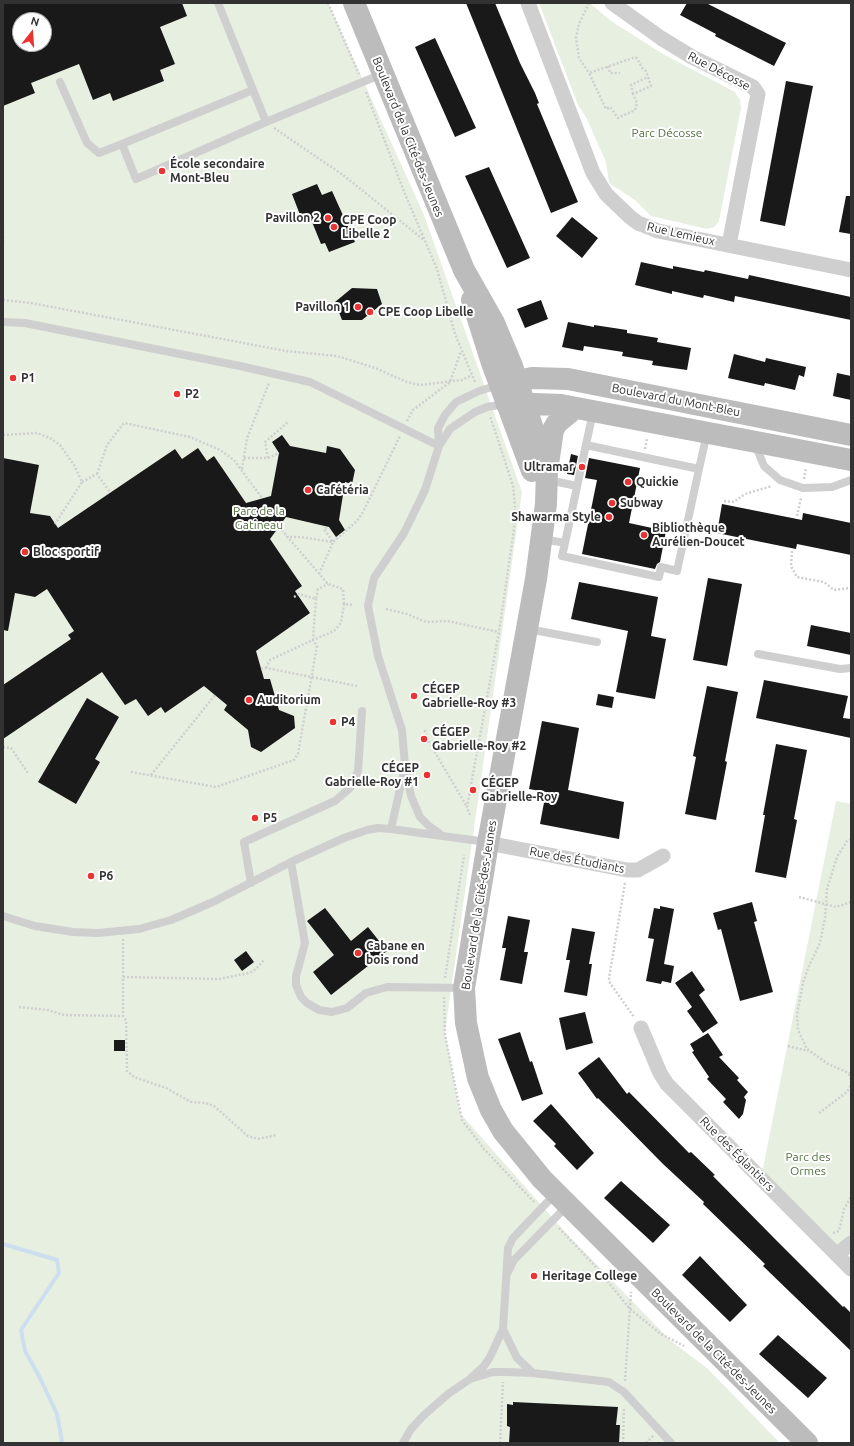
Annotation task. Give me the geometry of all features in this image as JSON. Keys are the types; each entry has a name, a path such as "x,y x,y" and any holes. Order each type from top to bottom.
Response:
{"street":[{"name":"Boulevard de la Cité-des-Jeunes","path":"354,3 464,270 477,321 512,393 547,476 542,533 528,629 488,842 464,988 468,1038 478,1078 491,1110 513,1146 561,1200 807,1443"},
{"name":"Rue Lemieux","path":"528,3 593,173 606,194 630,217 650,228 851,270"},
{"name":"Rue Décosse","path":"612,3 661,38 699,60 753,87 758,94 729,245"},
{"name":"Boulevard du Mont-Bleu","path":"512,393 532,378 568,379 851,435"},
{"name":"Boulevard de la Cité-des-Jeunes","path":"512,393 537,489 542,533"},
{"path":"512,393 584,409 851,460"},
{"path":"547,476 549,449 553,430 557,423 584,409"},
{"name":"Rue des Étudiants","path":"488,842 627,870 638,870 663,856"},
{"name":"Rue des Églantiers","path":"641,1028 660,1073 667,1084 851,1269"},
{"path":"837,1255 851,1243"}],"lane":[{"path":"218,3 266,122"},
{"path":"122,144 136,178 382,73"},
{"path":"60,82 87,143 99,153 253,90"},
{"path":"3,322 25,323 271,373 320,386 439,446"},
{"path":"439,446 438,428 445,415 456,402 480,391 512,393"},
{"path":"442,835 428,826 417,812 411,796 405,766 402,730 378,656 368,606 374,578 404,533 425,490 439,446 450,429 462,420 512,393"},
{"path":"584,409 586,445 562,556 659,577 661,567 677,570 707,433"},
{"path":"753,442 764,466 780,480 803,488 832,487 851,480"},
{"path":"586,445 699,469"},
{"path":"547,476 577,486"},
{"path":"542,533 565,543"},
{"path":"528,629 597,642"},
{"path":"758,654 840,669 851,668"},
{"path":"251,882 244,842 335,801 350,788 358,771 362,711"},
{"path":"391,828 405,766"},
{"path":"3,916 52,930 87,933 123,931 150,927 213,902 291,862 356,833 378,828 391,828 488,842"},
{"path":"291,862 305,943 296,976 296,985 307,1004 319,1010 332,1012 347,1008 366,993 387,987 464,988"},
{"path":"506,1278 514,1260 561,1200"},
{"path":"403,1443 411,1429 434,1405 470,1379 487,1361 503,1329 508,1248 513,1238 561,1200"},
{"path":"503,1329 517,1358 533,1373"},
{"path":"470,1379 493,1372 506,1372 533,1373 609,1382 624,1392 672,1443"}],"path":[{"path":"588,3 579,24 576,37 579,58 589,73 606,108 610,107 618,118 635,110 638,103 631,85 648,77"},
{"path":"589,73 636,57 652,86 634,94"},
{"path":"608,66 610,73 620,73"},
{"path":"266,122 343,175 424,241"},
{"path":"3,228 3,245"},
{"path":"3,300 54,307 286,350 337,356 375,368 420,385 450,382 472,375"},
{"path":"319,574 333,542 357,522 363,512 413,410 450,382 461,351"},
{"path":"242,470 247,438 268,390 271,373"},
{"path":"268,458 265,442 288,422"},
{"path":"55,524 82,482 97,474 107,445 124,423 201,441 220,450 234,460 262,498"},
{"path":"3,435 36,433 55,441 70,458 82,482"},
{"path":"643,457 647,436"},
{"path":"244,458 268,458 280,454"},
{"path":"97,474 110,492"},
{"path":"724,501 734,502 745,494 786,482"},
{"path":"328,526 324,529 333,542"},
{"path":"266,668 270,660 334,631 341,623 344,604 343,589 328,584 286,537 279,527"},
{"path":"286,537 301,537 333,542"},
{"path":"792,551 791,566 797,577 824,582 834,590 851,588"},
{"path":"131,772 216,787 294,760 298,754 317,646 313,640 316,599 318,589 328,584"},
{"path":"294,597 300,594 316,599"},
{"path":"344,604 354,605"},
{"path":"386,609 407,614 426,622 447,621 499,632"},
{"path":"261,669 266,668 357,686"},
{"path":"151,775 215,695"},
{"path":"425,730 426,737 467,807"},
{"path":"3,747 11,748 28,773"},
{"path":"810,1052 804,1044 798,1030 797,1015 803,983 808,968 820,943 827,906 827,890 837,857 851,839"},
{"path":"627,870 609,978 610,984 641,1028"},
{"path":"799,897 836,908 851,902"},
{"path":"123,931 123,1016 126,1020 126,1069 130,1074 142,1081 166,1088 191,1102 206,1103 214,1106 241,1132 252,1138 258,1139 276,1135"},
{"path":"123,977 219,979 256,970 264,960"},
{"path":"18,1007 48,1010 64,1015 123,1016"},
{"path":"788,1046 810,1052 828,1064 850,1074 851,1079"},
{"path":"819,1113 847,1092 851,1085"},
{"path":"833,1233 839,1231 844,1209 851,1197"},
{"path":"623,1443 624,1392 632,1269"},
{"path":"500,1443 503,1382 506,1372"}],"green space":[{"name":"Parc de la Gatineau","path":"3,3 328,3 424,215 522,492 445,1032 460,1113 565,1232 671,1341 707,1368 780,1443 3,1443"},
{"name":"Parc Décosse","path":"539,3 590,3 611,21 663,54 735,92 740,100 741,108 719,221 714,227 707,229 651,216 635,200 609,183 606,162 587,119 578,105"},
{"name":"Parc des Ormes","path":"836,801 851,804 851,1243 837,1255 761,1178"}],"building":[{"path":"3,3 182,3 187,16 160,27 175,64 160,70 164,81 113,101 110,93 93,100 79,64 31,83 35,93 3,106"},
{"path":"466,3 495,3 520,63 535,93 539,103 537,104 578,202 551,213"},
{"path":"687,3 706,3 786,43 774,66 715,36 716,34 680,15"},
{"path":"435,38 476,128 455,137 415,47"},
{"path":"786,81 813,86 785,226 760,221"},
{"path":"489,167 530,258 507,268 465,176"},
{"name":"Pavillon 2","path":"317,184 322,195 332,191 355,242 329,252 325,243 321,244 310,217 302,220 292,194"},
{"path":"846,196 851,196 851,234 839,232"},
{"path":"572,217 598,238 582,258 556,236"},
{"path":"641,262 673,269 673,266 704,272 705,270 748,279 749,275 851,297 851,320 735,296 734,302 704,295 703,298 672,291 672,294 635,285"},
{"name":"Pavillon 1","path":"352,288 377,289 382,304 362,320 342,320 335,302"},
{"path":"541,300 548,319 525,328 517,309"},
{"path":"568,322 594,327 594,325 627,330 627,333 658,338 657,342 691,348 687,370 652,365 653,361 622,356 623,352 584,346 583,351 562,347"},
{"path":"734,354 765,362 766,358 806,367 804,377 799,375 795,390 765,383 764,386 728,378"},
{"path":"837,373 851,376 851,400 833,396"},
{"path":"282,435 290,446 326,453 327,446 340,449 355,470 352,484 345,482 339,520 345,530 336,537 329,527 286,517 270,539 302,586 295,591 310,613 256,651 264,679 270,679 279,710 294,716 295,728 261,752 251,747 248,730 224,710 227,705 204,686 165,713 161,707 148,716 136,699 125,705 102,672 3,739 3,685 71,639 68,635 74,631 47,589 35,597 15,593 8,631 3,630 3,458 39,465 30,513 50,516 58,528 175,449 182,459 198,448 207,461 214,456 246,503 271,496 279,453 272,442"},
{"path":"571,454 578,456 574,475 567,474"},
{"path":"589,458 640,468 629,523 666,531 660,562 657,564 655,569 582,554 597,480 585,478"},
{"path":"722,504 802,520 803,513 851,523 851,555 797,544 796,549 717,533"},
{"path":"708,578 742,584 727,666 693,660"},
{"path":"579,582 658,597 651,636 666,639 655,699 616,692 628,631 571,619"},
{"path":"811,625 851,633 851,655 807,646"},
{"path":"764,680 848,696 843,718 851,719 851,738 756,718"},
{"path":"707,686 738,692 716,820 685,814 696,757 693,756"},
{"path":"598,694 614,697 612,708 596,705"},
{"path":"87,698 119,717 95,759 100,762 76,804 38,782"},
{"path":"542,721 579,728 568,790 624,802 619,839 540,824 546,792 529,789"},
{"path":"776,744 807,750 794,819 797,820 786,878 755,872 765,815 763,815"},
{"path":"752,902 757,921 754,922 773,992 740,1001 721,929 718,930 713,913"},
{"path":"660,906 674,909 664,964 674,966 671,983 662,981 661,984 646,981 654,939 648,938 654,908 660,909"},
{"name":"Cabane en bois rond","path":"325,908 351,941 368,927 387,951 331,995 313,972 334,955 307,921"},
{"path":"508,916 530,920 524,952 528,952 522,984 500,980 506,948 502,948"},
{"path":"572,928 595,932 589,964 592,964 587,996 564,992 570,960 566,960"},
{"path":"246,951 254,962 242,971 234,960"},
{"path":"692,971 705,990 699,995 718,1023 703,1033 687,1011 692,1007 675,983"},
{"path":"585,1012 593,1043 566,1050 559,1018"},
{"path":"520,1032 543,1094 522,1101 498,1039"},
{"path":"708,1033 723,1055 719,1057 739,1078 737,1080 748,1092 744,1097 746,1100 743,1114 739,1119 723,1102 726,1099 707,1079 709,1077 692,1052 694,1051 690,1044"},
{"path":"114,1040 125,1040 125,1051 114,1051"},
{"path":"599,1057 627,1094 629,1092 689,1153 691,1152 715,1175 713,1176 843,1307 844,1306 851,1313 851,1351 763,1266 765,1264 703,1204 704,1202 663,1164 598,1098 597,1099 578,1073"},
{"path":"551,1104 594,1153 577,1170 554,1146 556,1144 533,1121"},
{"path":"621,1181 670,1225 653,1243 604,1198"},
{"path":"700,1256 747,1305 730,1322 682,1275"},
{"path":"778,1335 827,1378 808,1398 759,1354"},
{"path":"513,1402 618,1407 616,1425 620,1425 619,1443 509,1443 510,1427 507,1426 507,1404 513,1405"}],"waterway":[{"path":"3,1244 57,1260 59,1273 21,1330 25,1351 57,1414 62,1441 61,1443"}],"place":[{"name":"École secondaire Mont-Bleu","path":"162,171"},
{"name":"Pavillon 2","path":"328,218"},
{"name":"CPE Coop Libelle 2","path":"334,227"},
{"name":"Pavillon 1","path":"358,307"},
{"name":"CPE Coop Libelle","path":"370,312"},
{"name":"P1","path":"13,378"},
{"name":"P2","path":"177,394"},
{"name":"Ultramar","path":"582,467"},
{"name":"Quickie","path":"628,482"},
{"name":"Cafétéria","path":"308,490"},
{"name":"Subway","path":"612,503"},
{"name":"Shawarma Style","path":"609,517"},
{"name":"Bibliothèque Aurélien-Doucet","path":"644,535"},
{"name":"Bloc sportif","path":"25,552"},
{"name":"CÉGEP Gabrielle-Roy #3","path":"414,696"},
{"name":"Auditorium","path":"249,700"},
{"name":"P4","path":"333,722"},
{"name":"CÉGEP Gabrielle-Roy #2","path":"424,739"},
{"name":"CÉGEP Gabrielle-Roy #1","path":"427,775"},
{"name":"CÉGEP Gabrielle-Roy","path":"473,790"},
{"name":"P5","path":"255,818"},
{"name":"P6","path":"91,876"},
{"name":"Cabane en bois rond","path":"358,953"},
{"name":"Heritage College","path":"534,1276"}]}
